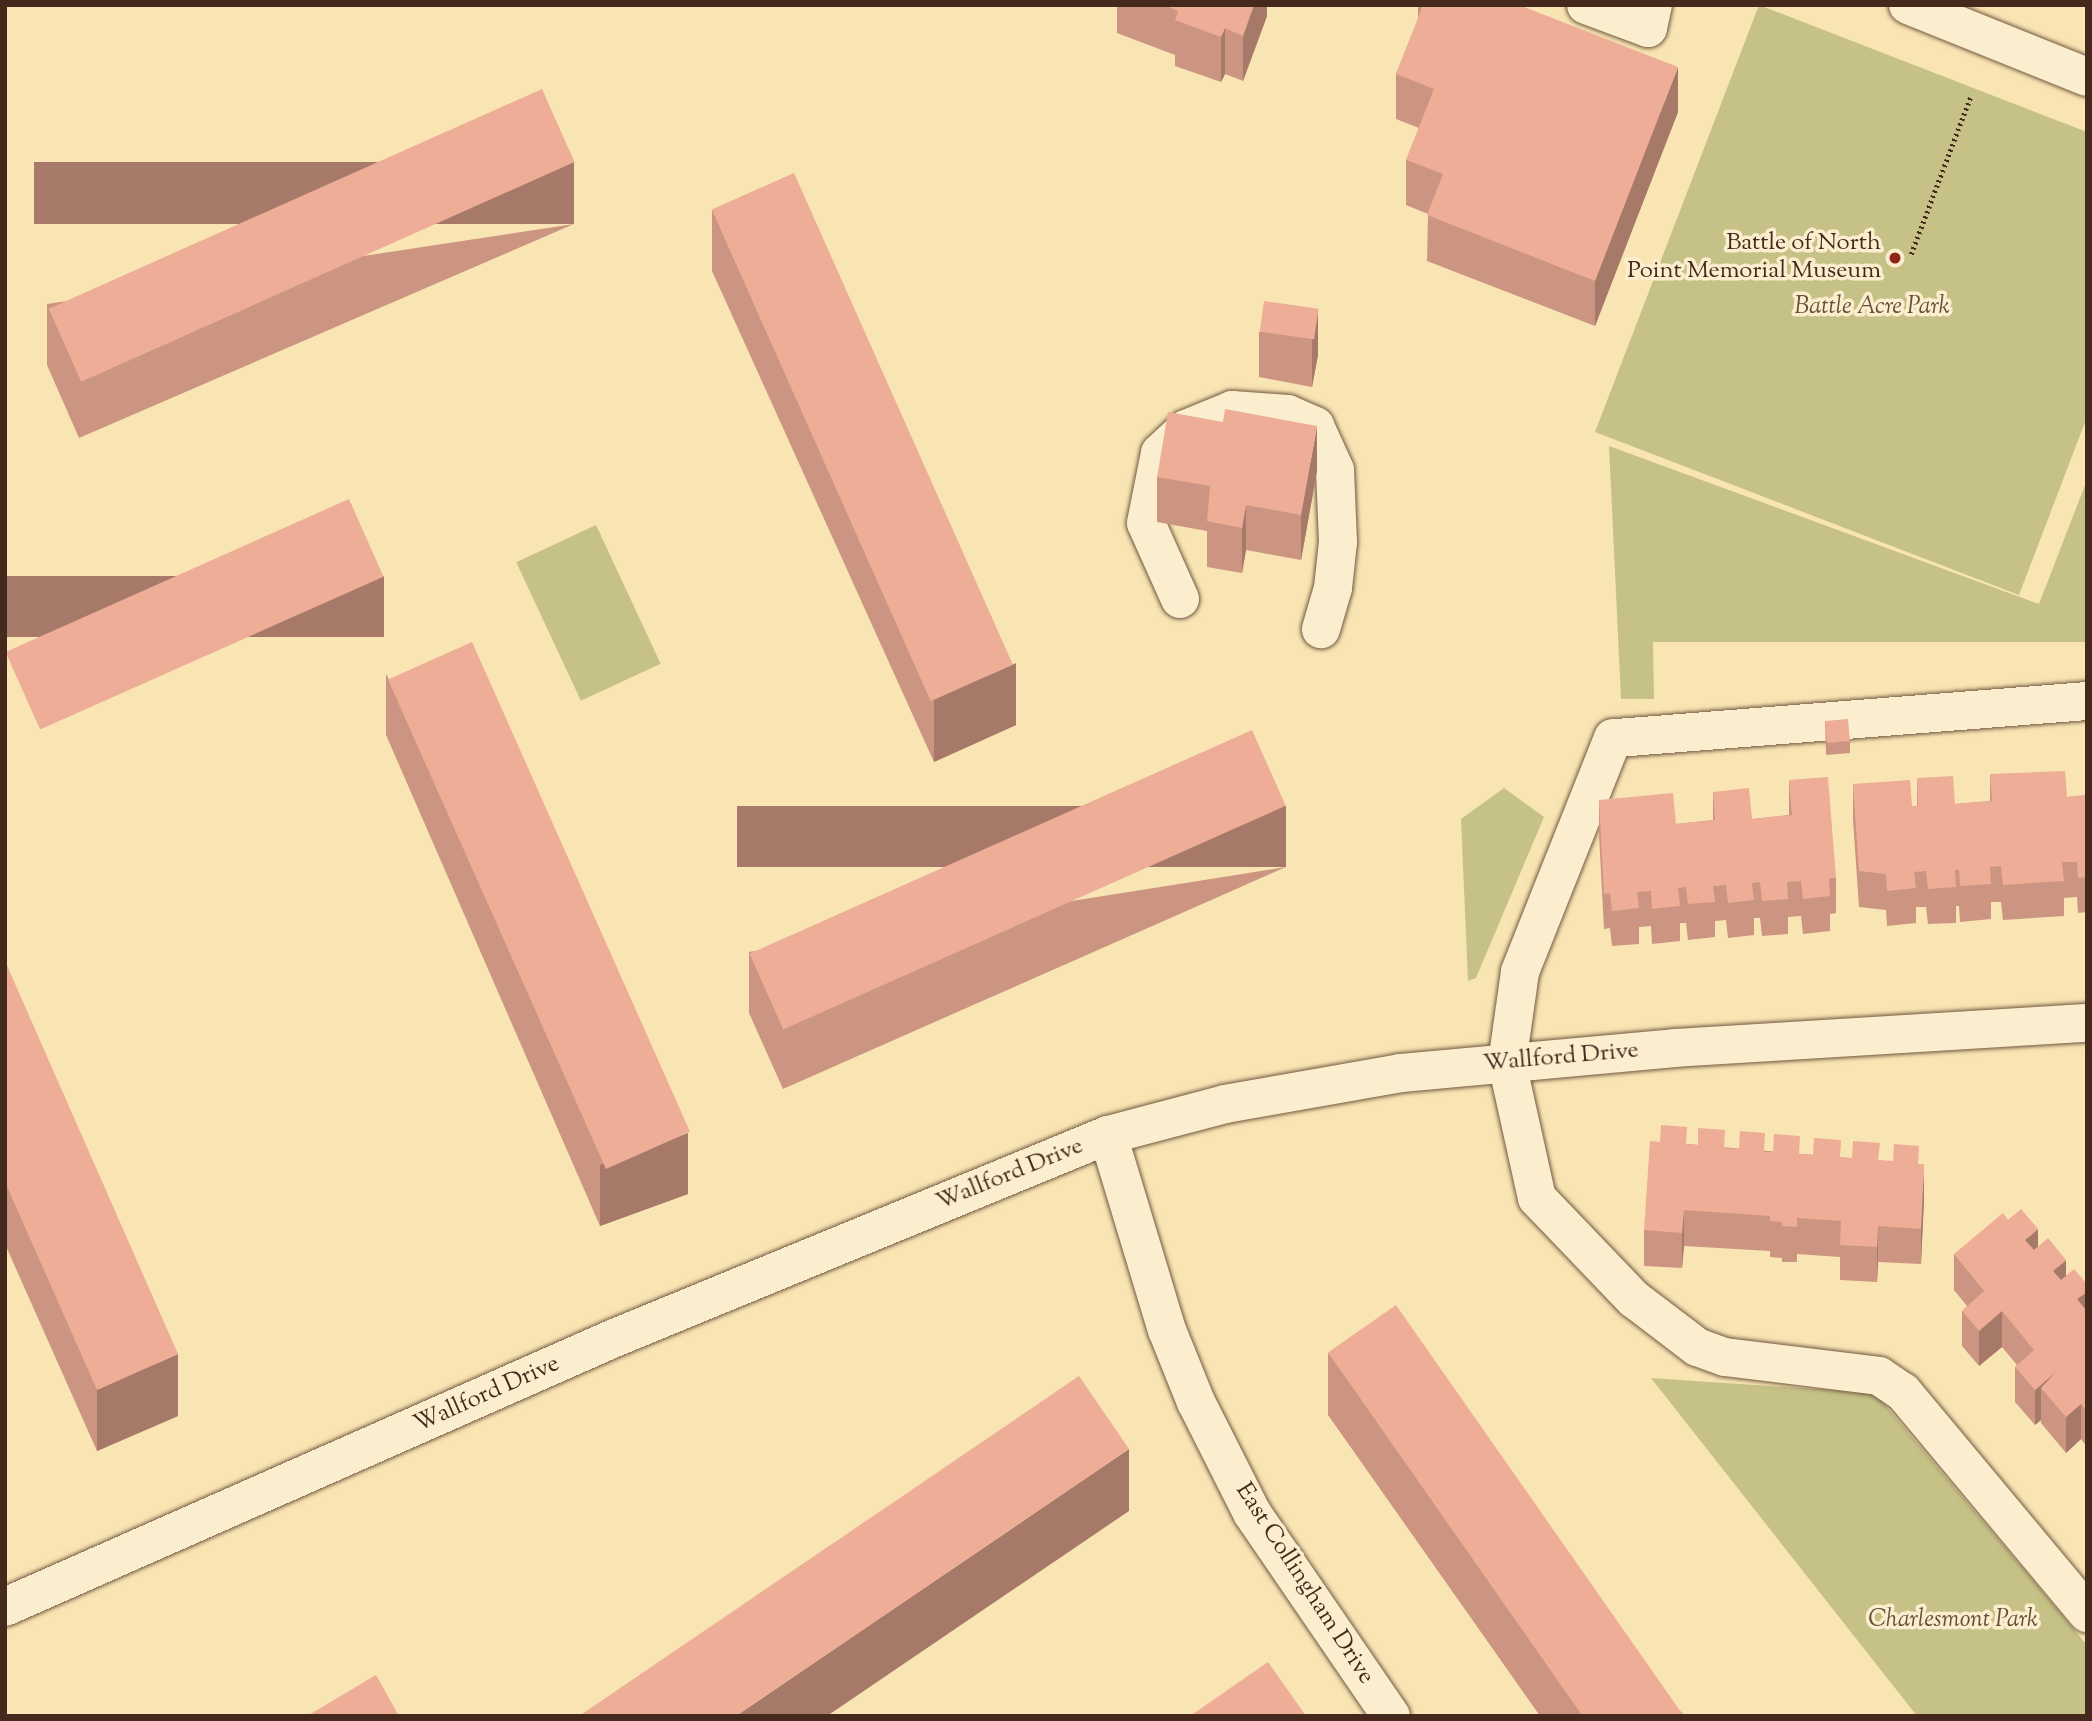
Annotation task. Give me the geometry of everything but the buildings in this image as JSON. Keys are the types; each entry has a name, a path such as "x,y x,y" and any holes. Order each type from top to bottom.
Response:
{"street":[{"path":"1586,5 1648,28 1653,5"},
{"path":"1908,5 2087,77"},
{"path":"1180,599 1146,523 1160,453 1186,429 1231,410 1288,414 1315,426 1335,470 1338,542 1333,589 1321,629"},
{"path":"2087,701 1613,738 1520,972 1507,1063 1516,1119 1537,1198 1634,1298 1697,1347 1725,1357 1879,1376 1903,1392 2087,1613"},
{"name":"Wallford Drive","path":"5,1607 612,1339 1108,1135 1338,1081 1675,1048 2087,1023"},
{"name":"East Collingham Drive","path":"1108,1135 1167,1330 1196,1402 1252,1513 1391,1716"}],"path":[{"path":"1911,254 1971,95"}],"green space":[{"name":"Battle Acre Park","path":"1759,5 2087,132 2087,417 2019,595 1595,432"},
{"path":"1609,446 2039,604 2087,480 2087,642 1653,642 1654,699 1621,699"},
{"path":"596,525 661,664 581,701 516,562"},
{"path":"1504,788 1544,817 1476,978 1468,981 1461,819"},
{"name":"Charlesmont Park","path":"1651,1378 1875,1393 2087,1645 2087,1716 1917,1716"}],"place":[{"name":"Battle of North Point Memorial Museum","path":"1895,258"}]}
